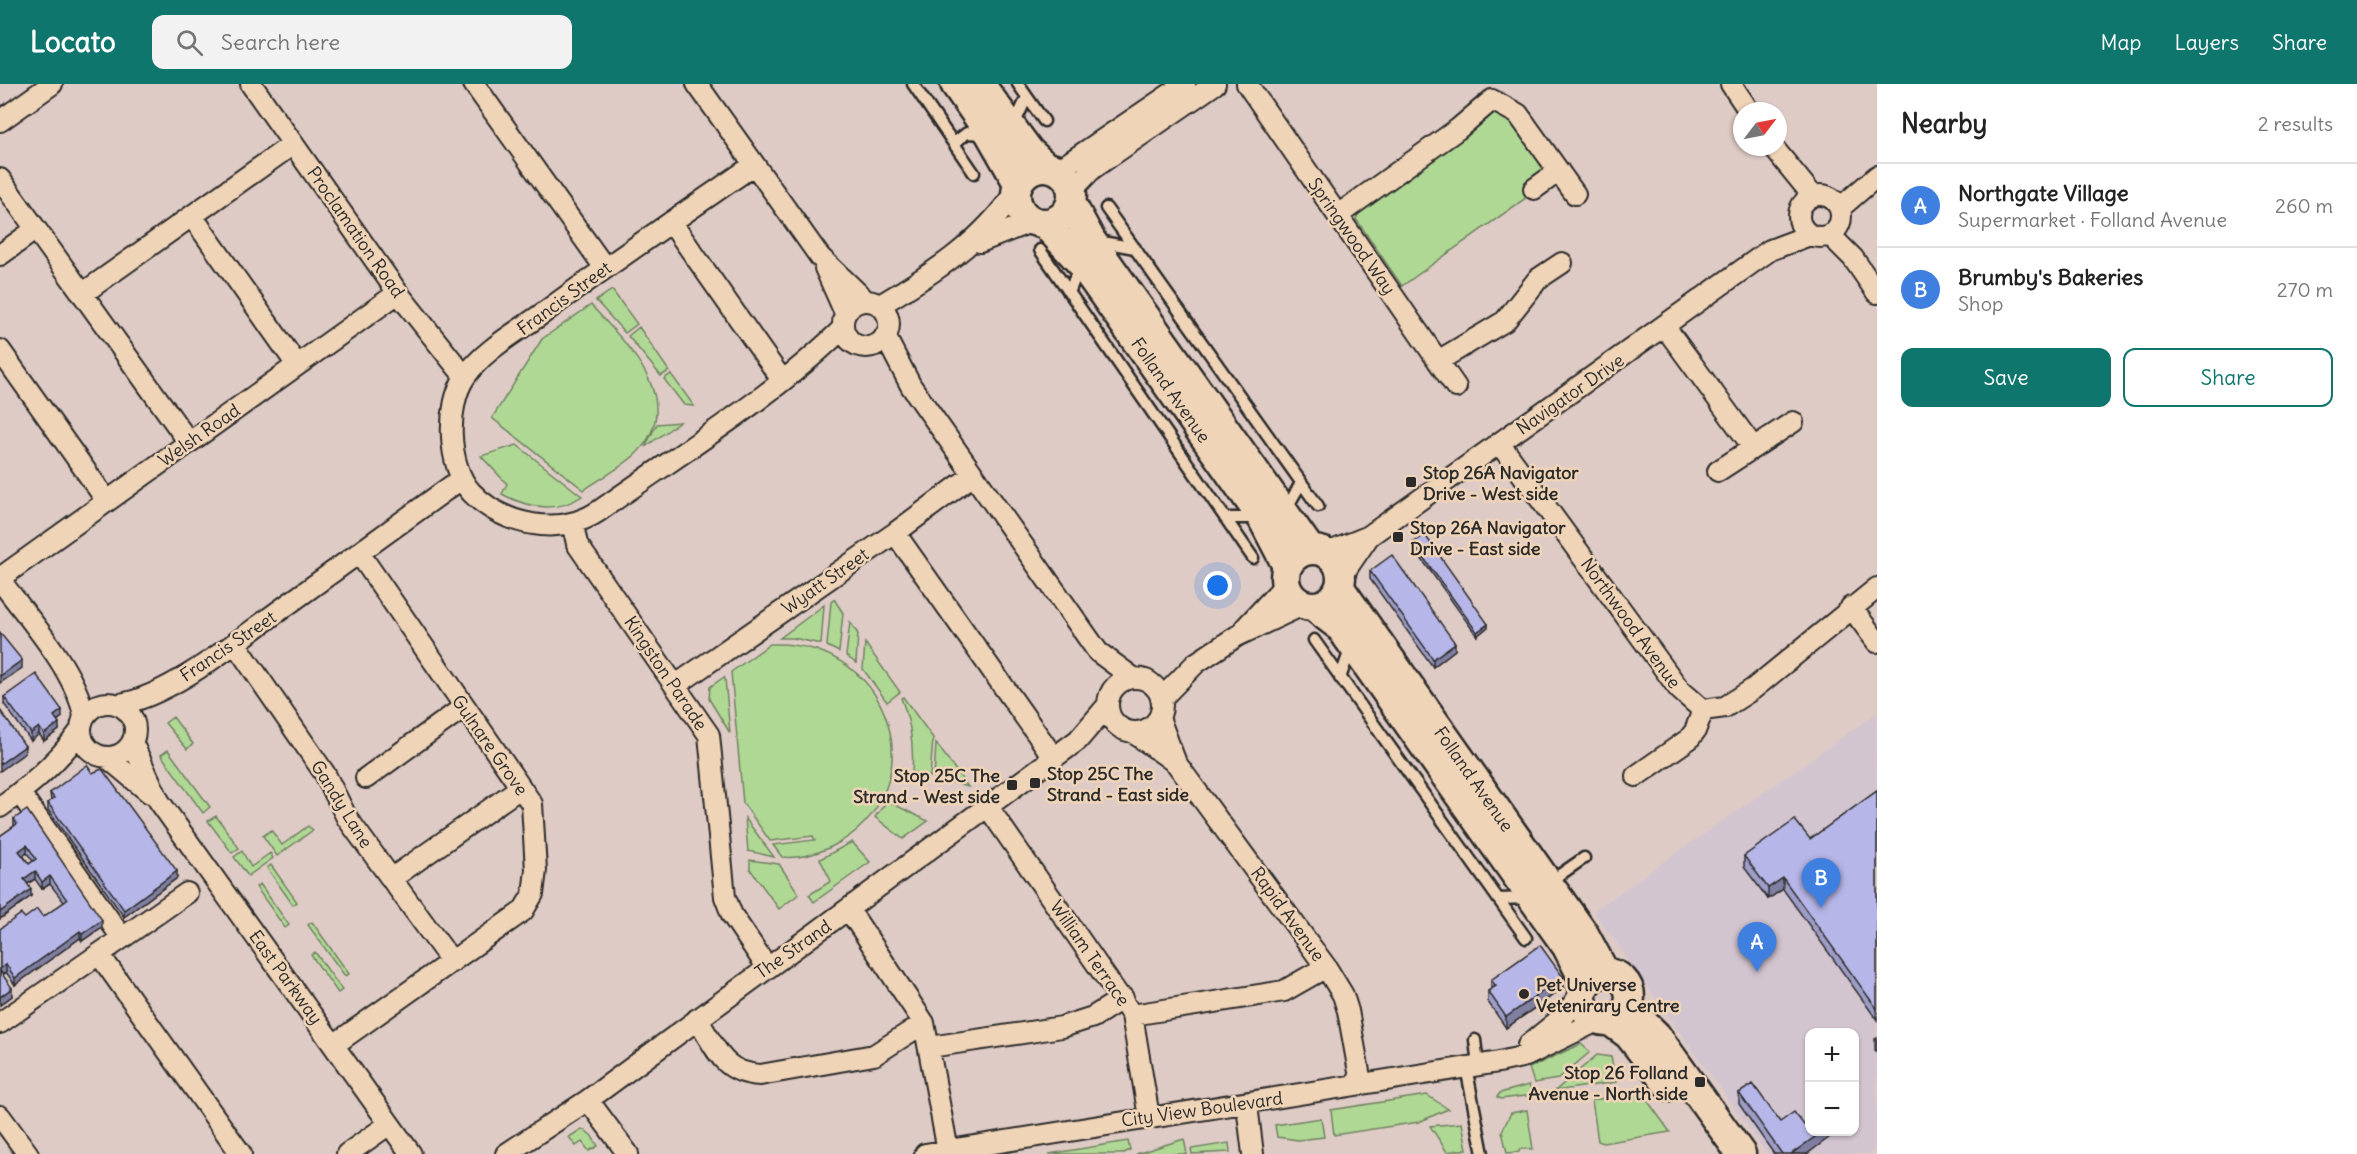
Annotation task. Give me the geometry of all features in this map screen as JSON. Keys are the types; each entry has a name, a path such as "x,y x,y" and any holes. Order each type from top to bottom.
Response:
{"street":[{"path":"0,121 52,84"},
{"name":"Proclamation Road","path":"251,84 398,293 465,377"},
{"path":"474,84 605,268"},
{"path":"697,84 820,257 874,325 911,386 1098,652 1113,721 1126,730 1149,729 1159,718 1162,698 1158,690 1098,652"},
{"name":"Folland Avenue","path":"954,84 1001,132 1062,182 1086,251 1273,516 1330,567 1541,891"},
{"name":"Folland Avenue","path":"980,84 1001,132 1017,187"},
{"path":"1062,182 1185,84"},
{"path":"461,479 472,493 509,515 537,527 573,525 599,511 814,357 874,325 925,279 968,247 1000,214 1029,170 1062,182 1092,169 1215,84"},
{"name":"Springwood Way","path":"1247,84 1456,387"},
{"path":"1731,84 1743,102"},
{"path":"1338,215 1458,129 1494,92 1518,114 1575,194"},
{"path":"82,294 294,144"},
{"path":"1778,156 1810,203"},
{"name":"Francis Street","path":"114,703 132,702 169,686 235,643 461,479 452,443 452,407 465,377 483,357 605,268 754,165"},
{"path":"1534,189 1559,171"},
{"path":"0,179 188,441"},
{"path":"1872,180 1837,223 1819,237 1810,235 1801,225 1810,203 1872,180"},
{"path":"968,247 1039,231 1056,221 1065,214 1062,182"},
{"path":"1017,187 1017,203 1039,231"},
{"path":"1810,203 1834,199 1837,223 1852,258 1877,293"},
{"name":"Navigator Drive","path":"1330,567 1369,536 1770,250 1810,203"},
{"path":"192,216 297,365"},
{"path":"671,222 782,380"},
{"path":"0,255 36,229"},
{"name":"Folland Avenue","path":"1039,231 1086,251"},
{"name":"Navigator Drive","path":"1770,250 1810,235"},
{"path":"820,257 844,321"},
{"path":"1438,361 1505,321 1538,279 1562,263"},
{"name":"Welsh Road","path":"0,579 188,441 398,293"},
{"path":"814,357 844,321 850,307 874,325"},
{"path":"844,321 874,325"},
{"path":"1665,327 1753,447"},
{"path":"0,350 107,501"},
{"path":"1718,471 1793,422"},
{"name":"Northwood Avenue","path":"1500,444 1679,689 1703,710"},
{"name":"Wyatt Street","path":"676,685 895,533 973,475"},
{"name":"Folland Avenue","path":"1273,516 1297,591 1340,627 1541,891 1584,934 1591,983"},
{"name":"Kingston Parade","path":"573,525 578,544 709,735 725,897 732,915 767,967"},
{"path":"895,533 1054,758"},
{"name":"Navigator Drive","path":"1330,567 1369,536"},
{"name":"Gulnare Grove","path":"335,1044 523,910 533,894 536,870 532,804 359,553"},
{"path":"1292,558 1330,567 1334,598 1325,604 1297,591 1292,558"},
{"path":"0,579 61,664 82,705 84,744 101,756"},
{"path":"1636,776 1689,739 1695,731 1703,710 1725,707 1753,689 1877,588"},
{"path":"1162,698 1196,663 1237,636 1297,591"},
{"path":"1237,636 1297,591"},
{"path":"1851,607 1877,642"},
{"name":"Gandy Lane","path":"235,643 326,774 347,818 452,962"},
{"path":"1109,700 1115,685 1196,663"},
{"path":"0,807 27,787 78,759 122,753 134,736 131,715 114,703 97,696 61,664"},
{"name":"Francis Street","path":"134,736 169,686"},
{"name":"The Strand","path":"506,1154 588,1100 1078,740 1109,700"},
{"path":"27,787 69,746 94,705 114,703"},
{"path":"366,778 464,707"},
{"name":"Rapid Avenue","path":"1159,718 1176,763 1326,967 1343,995 1361,1083"},
{"name":"The Strand","path":"1078,740 1126,730"},
{"name":"Rapid Avenue","path":"1126,730 1176,763"},
{"name":"East Parkway","path":"134,736 159,801"},
{"name":"East Parkway","path":"101,756 121,766 159,801 335,1044 388,1125 411,1154"},
{"path":"27,787 122,938"},
{"path":"391,879 520,788"},
{"name":"William Terrace","path":"988,807 1127,1007 1149,1117"},
{"path":"0,1023 187,893"},
{"path":"849,910 924,1023 948,1151"},
{"path":"99,954 241,1154"},
{"path":"930,1047 1062,1027 1127,1007 1284,991 1326,967"},
{"path":"1612,1017 1630,997 1626,982 1613,974 1591,983 1584,1005 1593,1017 1612,1017 1656,1035 1741,1154"},
{"name":"City View Boulevard","path":"1472,1066 1519,1050 1538,1039 1564,1016 1591,983"},
{"path":"1612,1017 1649,1059 1717,1154"},
{"name":"City View Boulevard","path":"925,1154 1149,1117 1247,1105 1361,1083 1526,1056 1612,1017"},
{"path":"697,1020 729,1068 743,1074 760,1075 874,1055 924,1023"},
{"path":"588,1100 628,1154"},
{"path":"1247,1105 1253,1154"},
{"path":"0,1116 28,1154"},
{"path":"347,1154 388,1125"}],"lane":[{"path":"913,84 974,173"},
{"path":"1018,84 1044,121"},
{"path":"954,143 967,133 1001,132 1027,97"},
{"path":"1106,208 1318,506"},
{"path":"1039,231 1069,293 1253,558"},
{"path":"1069,293 1086,251 1136,248"},
{"path":"1225,518 1273,516 1301,483"},
{"path":"1314,640 1526,938"},
{"path":"1340,678 1352,644"},
{"path":"1498,899 1541,891 1584,858"},
{"path":"1474,1040 1472,1066 1483,1154"}],"shaded area":[{"path":"1877,713 1877,1149 1870,1154 1767,1154 1593,911"}],"green space":[{"path":"1498,111 1519,120 1517,129 1547,167 1534,192 1402,286 1356,219 1363,202 1486,113"},
{"path":"612,290 637,324 625,333 596,301"},
{"path":"591,305 620,337 646,373 654,393 656,413 651,433 637,453 619,468 584,490 492,418 542,339"},
{"path":"639,327 669,371 661,376 628,336"},
{"path":"671,374 694,406 684,405 664,379"},
{"path":"680,422 645,447 657,424"},
{"path":"517,445 582,496 562,505 542,507 522,503 502,494 507,484 481,456"},
{"path":"834,599 843,613 839,652 827,646 831,602"},
{"path":"824,605 821,644 793,638 780,638"},
{"path":"850,622 858,634 856,663 846,656"},
{"path":"865,643 900,692 887,702 863,669"},
{"path":"770,644 813,649 848,666 873,692 888,724 892,758 884,792 864,823 831,847 801,857 782,857 773,845 815,840 813,836 770,841 743,803 731,672"},
{"path":"724,677 730,733 709,699 710,687"},
{"path":"903,697 933,738 930,777 912,772 911,734 901,698"},
{"path":"173,717 193,744 187,749 165,723"},
{"path":"936,743 968,787 934,778"},
{"path":"168,750 210,807 203,813 161,755"},
{"path":"887,801 928,821 903,839 875,817"},
{"path":"216,816 239,848 232,853 208,821"},
{"path":"745,818 774,857 748,851"},
{"path":"308,826 313,830 277,856 263,836 271,830 282,845"},
{"path":"852,842 870,862 814,902 809,895 831,881 820,859"},
{"path":"242,851 251,867 270,853 273,858 248,876 234,857"},
{"path":"750,860 779,864 799,894 779,909 750,869"},
{"path":"271,865 297,902 293,905 267,868"},
{"path":"260,884 289,925 285,928 256,887"},
{"path":"312,922 349,974 345,976 308,925"},
{"path":"315,952 342,990 338,993 311,955"},
{"path":"1581,1044 1590,1052 1558,1079 1534,1083 1529,1068"},
{"path":"1597,1055 1611,1057 1616,1082 1555,1091"},
{"path":"1529,1085 1532,1095 1501,1099 1497,1097 1500,1093"},
{"path":"1642,1093 1670,1132 1603,1143 1598,1141 1592,1100"},
{"path":"1427,1095 1448,1109 1419,1122 1334,1135 1331,1110"},
{"path":"1527,1110 1533,1149 1520,1149 1519,1152 1507,1153 1502,1131 1511,1113"},
{"path":"1321,1118 1324,1137 1298,1140 1277,1137 1275,1125"},
{"path":"1462,1123 1467,1149 1447,1152 1430,1126"},
{"path":"582,1129 591,1135 598,1146 589,1151 582,1142 576,1146 569,1137"},
{"path":"1184,1139 1187,1154 1136,1154"},
{"path":"1128,1141 1130,1150 1122,1154 1049,1154"},
{"path":"1229,1143 1230,1152 1192,1154 1191,1149"}],"building":[{"path":"1425,535 1488,624 1477,632 1413,543"},
{"path":"1392,555 1455,643 1433,659 1370,571"},
{"path":"0,633 22,660 0,676"},
{"path":"36,674 62,710 54,716 59,723 44,734 39,727 31,733 4,697"},
{"path":"0,710 25,746 0,764"},
{"path":"87,765 92,773 102,769 177,871 124,910 48,803 54,798 50,793"},
{"path":"1877,791 1877,1009 1783,878 1768,888 1744,856 1795,820 1810,839"},
{"path":"27,810 102,920 82,934 80,931 15,978 6,964 0,969 0,929 21,914 25,918 37,909 43,917 67,900 50,876 42,882 35,871 24,879 31,889 0,912 0,836 17,824 14,819","holes":["27,845 36,859 29,864 19,851"]},
{"name":"Pet Universe Vetenirary Centre","path":"1540,945 1563,977 1506,1017 1488,991 1496,986 1491,980"},
{"path":"0,971 12,988 0,997"},
{"path":"1753,1084 1780,1122 1794,1112 1805,1124 1805,1136 1816,1136 1791,1154 1782,1154 1739,1093"}],"place":[{"name":"Stop 26A Navigator Drive - West side","path":"1411,482"},
{"name":"Stop 26A Navigator Drive - East side","path":"1398,537"},
{"name":"Stop 25C The Strand - East side","path":"1035,783"},
{"name":"Stop 25C The Strand - West side","path":"1012,785"},
{"name":"Brumby's Bakeries","path":"1821,908"},
{"name":"Northgate Village","path":"1757,972"},
{"name":"Pet Universe Vetenirary Centre","path":"1524,994"},
{"name":"Stop 26 Folland Avenue - North side","path":"1700,1082"}]}
